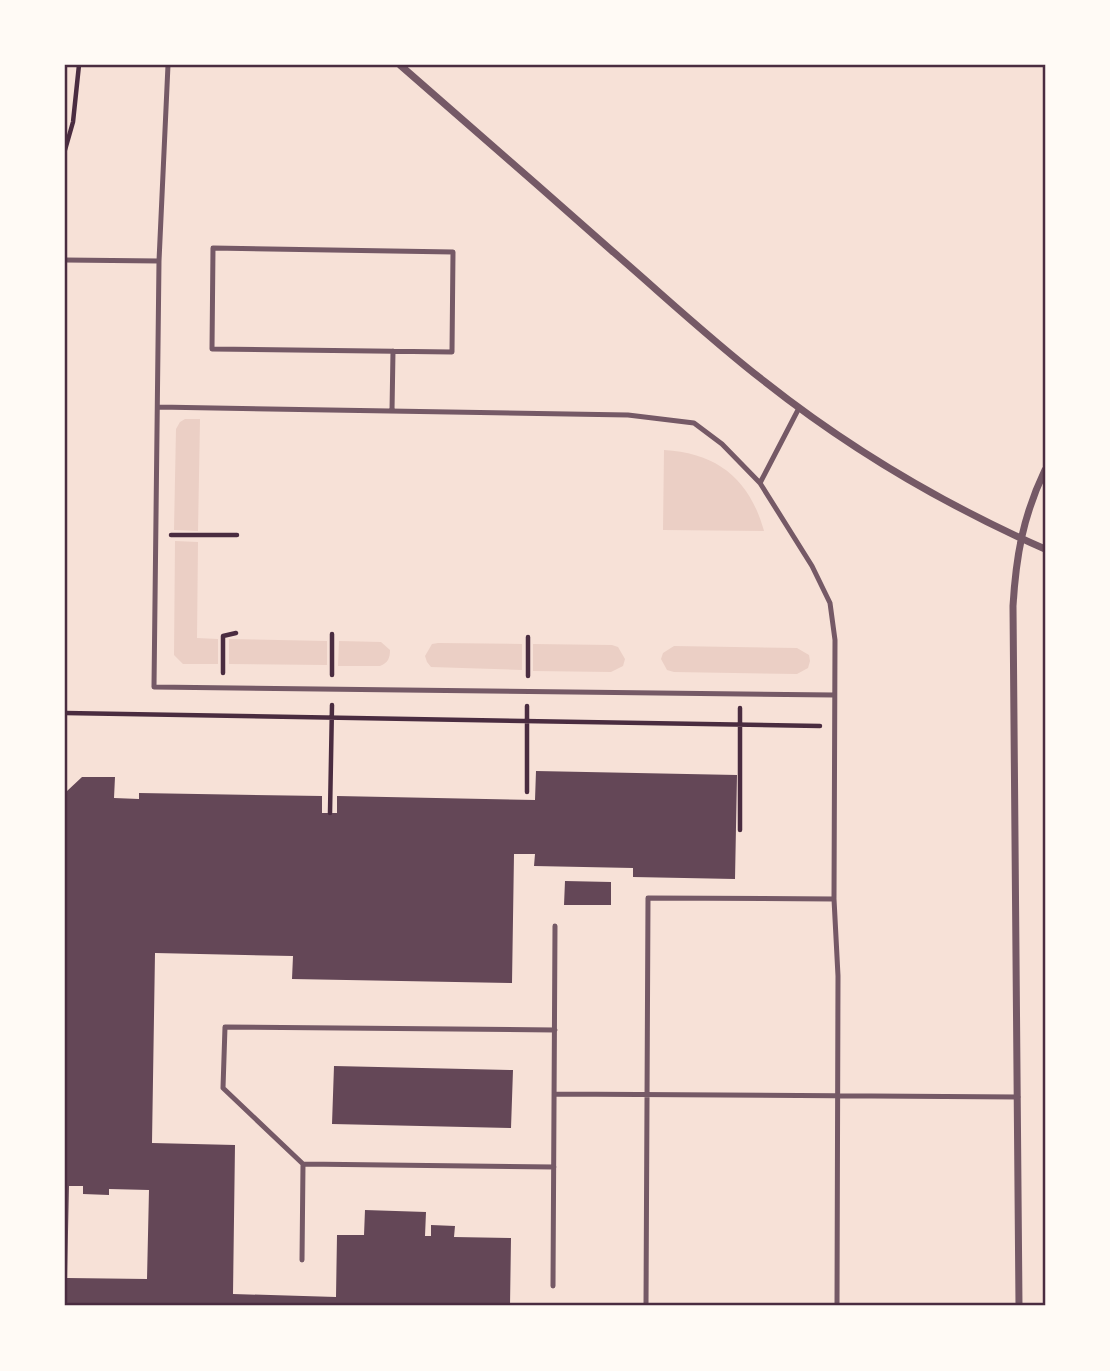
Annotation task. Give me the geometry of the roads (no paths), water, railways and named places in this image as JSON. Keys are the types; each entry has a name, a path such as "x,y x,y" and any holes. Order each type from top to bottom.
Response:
{"street":[{"path":"400,65 729,353 799,408 910,480 1020,539 1045,549"},
{"path":"1019,1306 1013,606 1020,539 1031,500 1045,470"}],"lane":[{"path":"168,65 159,261 154,687 834,695"},
{"path":"213,248 453,252 452,352 393,351 212,349 213,248"},
{"path":"65,260 159,261"},
{"path":"392,411 393,351"},
{"path":"158,407 628,415 694,423 722,444 761,484 812,566 830,603 835,640 837,1306"},
{"path":"761,484 799,408"},
{"path":"646,1306 648,898 834,899"},
{"path":"553,1286 555,926"},
{"path":"554,1167 303,1164 223,1088 225,1027 555,1030"},
{"path":"554,1094 1018,1097"},
{"path":"302,1260 303,1164"}]}
